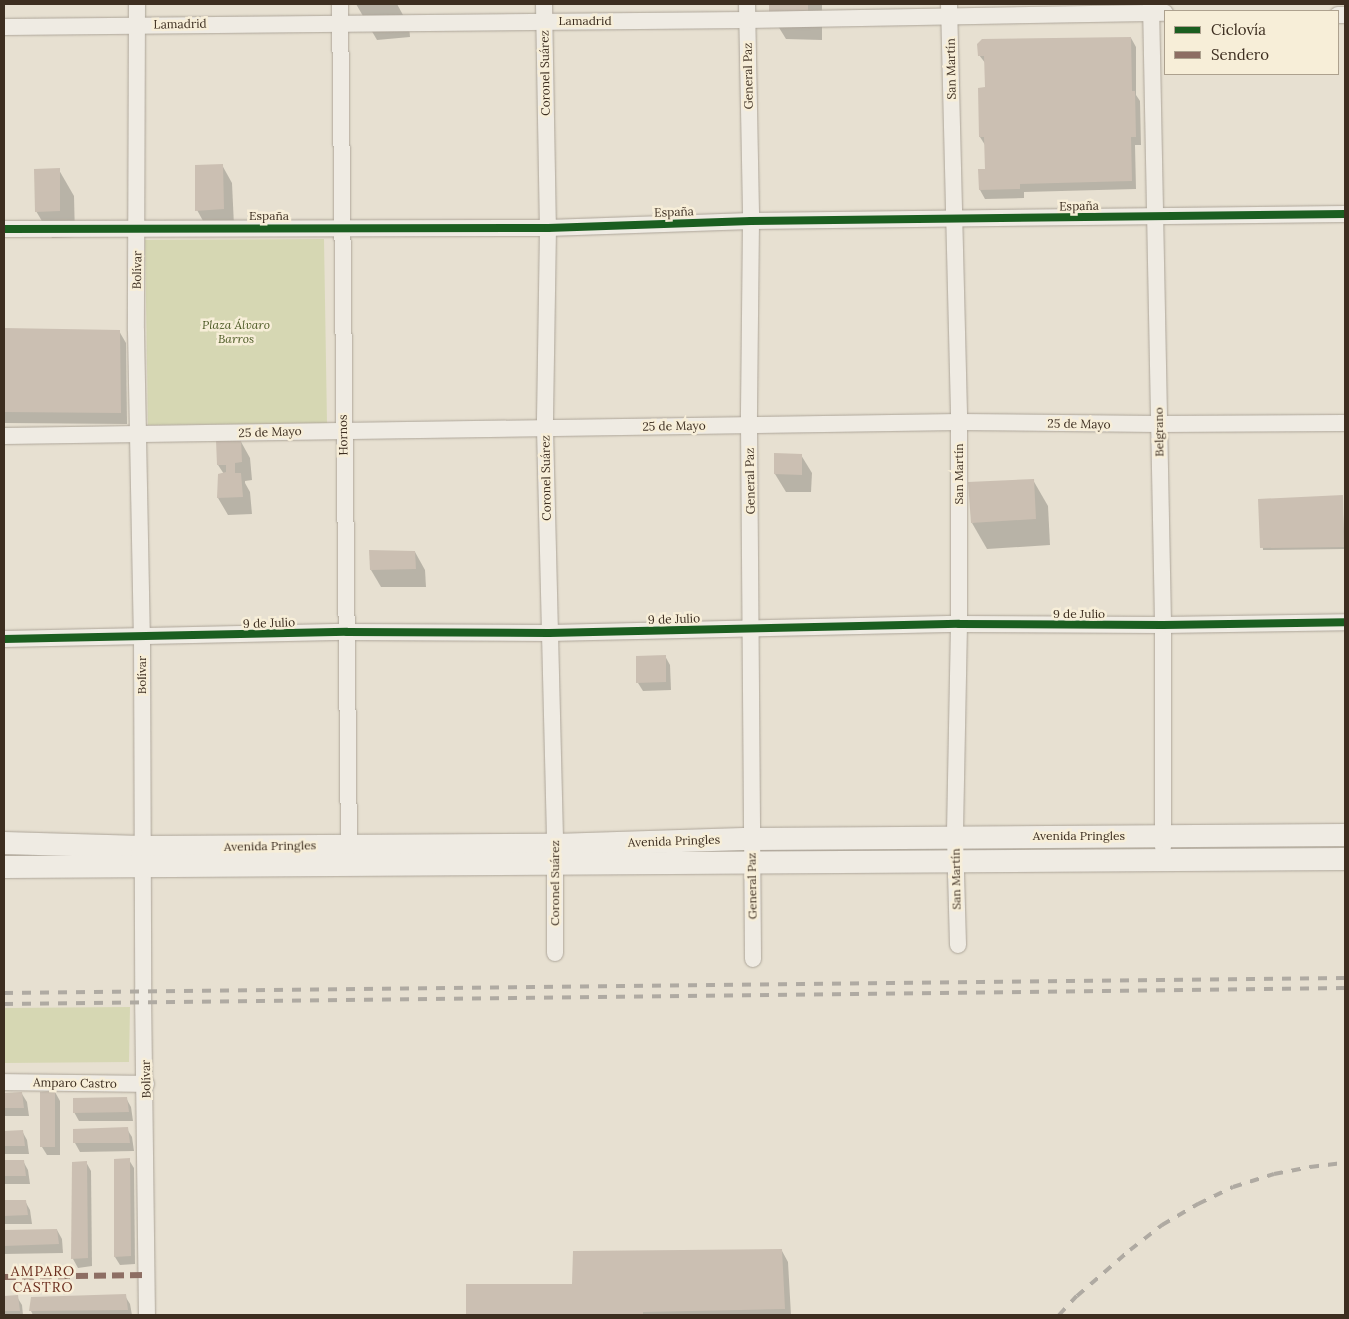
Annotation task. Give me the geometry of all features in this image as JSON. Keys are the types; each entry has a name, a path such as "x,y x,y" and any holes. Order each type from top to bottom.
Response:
{"main road":[{"name":"Avenida Pringles","path":"555,855 751,839 1345,835"},
{"name":"Avenida Pringles","path":"4,844 143,857"},
{"name":"Avenida Pringles","path":"4,867 143,857 348,855 555,855 752,863 956,860 1345,859"}],"street":[{"name":"Bolívar","path":"137,4 138,435 142,638 147,1315"},
{"name":"Hornos","path":"340,4 348,855"},
{"name":"Coronel Suárez","path":"544,4 548,228 545,429 555,855 555,952"},
{"name":"San Martín","path":"950,10 959,422 959,624 955,837 958,945"},
{"name":"Lamadrid","path":"4,26 544,21 747,12 1156,10"},
{"name":"Belgrano","path":"1156,10 1154,216 1163,625 1164,859"},
{"name":"General Paz","path":"747,12 751,221 749,424 753,959"},
{"name":"España","path":"4,229 548,228 751,221 1345,214"},
{"name":"25 de Mayo","path":"4,436 343,430 545,429 749,424 959,422 1345,423"},
{"name":"9 de Julio","path":"4,639 142,638 347,632 549,633 959,624 1163,625 1345,622"},
{"name":"Amparo Castro","path":"4,1082 146,1084"}],"green space":[{"name":"Plaza Álvaro Barros","path":"324,239 327,423 148,425 145,240"},
{"path":"130,1007 129,1062 4,1063 4,1008"}],"building":[{"path":"769,4 808,4 808,14 769,13"},
{"path":"1131,37 1132,91 1135,91 1136,137 1131,137 1132,181 1020,184 1020,189 979,190 978,169 985,169 984,137 979,137 978,88 985,87 984,56 978,56 977,44 982,39"},
{"path":"223,164 224,209 195,211 195,165"},
{"path":"60,168 60,211 35,212 34,169"},
{"path":"4,328 120,330 121,413 4,412"},
{"path":"241,438 242,462 235,463 235,473 241,473 243,497 217,498 218,474 226,472 226,465 217,465 216,440"},
{"path":"774,453 802,454 802,475 774,474"},
{"path":"1034,479 1036,519 971,523 968,482"},
{"path":"1343,495 1344,547 1260,548 1258,499"},
{"path":"369,550 415,551 416,569 370,570"},
{"path":"666,655 666,682 636,683 636,656"},
{"path":"55,1091 55,1147 40,1147 40,1092"},
{"path":"22,1092 24,1108 4,1108 4,1093"},
{"path":"127,1097 129,1112 73,1113 73,1098"},
{"path":"128,1127 130,1143 73,1143 73,1129"},
{"path":"23,1130 25,1146 4,1146 4,1131"},
{"path":"130,1158 131,1256 114,1257 114,1159"},
{"path":"4,1160 24,1160 26,1176 4,1176"},
{"path":"87,1161 88,1258 71,1259 72,1162"},
{"path":"4,1200 26,1200 28,1215 4,1216"},
{"path":"57,1229 59,1244 4,1246 4,1230"},
{"path":"782,1249 785,1309 643,1312 643,1315 466,1315 466,1284 572,1284 573,1251"},
{"path":"126,1294 128,1310 29,1311 31,1297"},
{"path":"18,1295 20,1311 4,1311 4,1296"}],"railway":[{"path":"4,993 1345,978"},
{"path":"4,1004 1345,988"},
{"path":"1059,1315 1077,1296 1130,1250 1162,1225 1198,1204 1233,1187 1274,1174 1345,1163"}],"marked path":[{"path":"4,1277 146,1275"}],"cycle path":[{"path":"4,229 548,228 751,221 1345,214"},
{"path":"4,639 347,632 549,633 959,624 1163,625 1345,622"}],"district":[{"name":"AMPARO CASTRO","path":"43,1279"}]}
